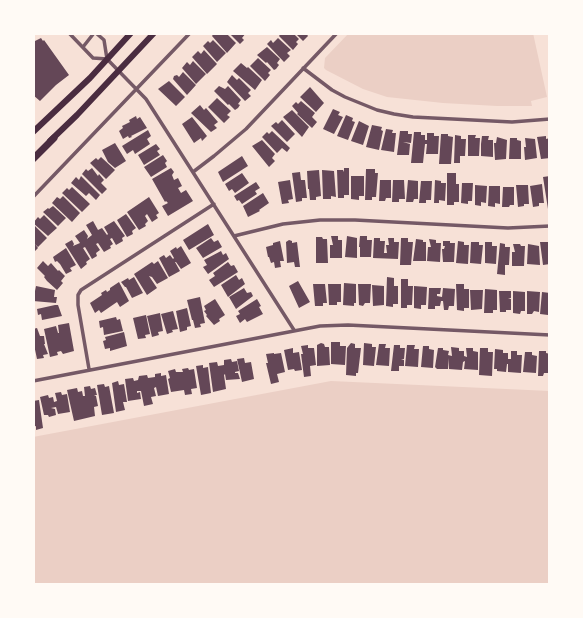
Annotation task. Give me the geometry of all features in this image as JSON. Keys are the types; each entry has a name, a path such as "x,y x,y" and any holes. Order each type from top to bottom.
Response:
{"highway":[{"path":"33,158 54,138"}],"main road":[{"path":"33,132 90,78 131,33"},
{"path":"54,138 153,33"}],"street":[{"path":"69,33 93,58 107,59"},
{"path":"83,47 95,33 104,40 107,59 150,104 294,330"},
{"path":"33,197 190,33"},
{"path":"193,172 246,129 337,33"},
{"path":"303,68 345,97 394,114 512,122 550,119"},
{"path":"89,369 78,305 81,290 214,204"},
{"path":"234,236 275,226 320,220 508,228 550,226"},
{"path":"33,381 294,330 334,325 550,335"}],"shaded area":[{"path":"349,33 533,33 547,97 531,101 532,106 497,106 387,97 363,89 324,68 325,58"},
{"path":"331,381 550,391 550,585 33,585 33,437"}],"building":[{"path":"214,33 226,33 236,43 227,53 212,36"},
{"path":"229,33 246,33 240,44"},
{"path":"281,33 293,33 299,39 293,50 279,36"},
{"path":"295,33 306,33 308,36 303,41"},
{"path":"41,38 69,75 40,101 33,95 33,42"},
{"path":"278,38 291,50 287,53 290,56 284,62 267,44"},
{"path":"213,40 226,53 217,62 203,46"},
{"path":"267,47 280,59 274,70 257,55"},
{"path":"204,50 217,64 207,74 192,57 198,51 201,54"},
{"path":"258,58 271,70 265,81 250,66"},
{"path":"193,61 206,74 196,84 182,68 187,62 190,65"},
{"path":"241,63 262,80 255,90 233,71"},
{"path":"183,72 196,85 187,95 173,79"},
{"path":"232,75 251,90 248,93 251,96 245,101 227,82"},
{"path":"169,81 185,97 176,106 158,89"},
{"path":"219,86 225,89 228,86 241,100 238,108 235,110 214,91"},
{"path":"310,87 324,103 316,112 300,97"},
{"path":"217,98 231,111 227,115 230,117 224,123 208,107"},
{"path":"301,101 315,113 312,117 317,122 312,128 292,106"},
{"path":"200,105 218,122 214,125 217,128 211,132 191,113"},
{"path":"333,109 343,117 334,134 323,129"},
{"path":"292,110 309,127 302,137 283,117"},
{"path":"346,115 355,122 348,140 337,136"},
{"path":"136,116 137,119 140,117 147,128 123,139 119,131"},
{"path":"192,117 207,136 194,143 182,124"},
{"path":"282,120 295,134 287,142 271,126"},
{"path":"359,121 369,126 363,145 351,141"},
{"path":"372,125 382,127 379,150 366,147"},
{"path":"386,129 396,133 394,152 381,150"},
{"path":"148,130 151,136 147,139 150,144 135,154 133,150 127,154 122,146"},
{"path":"272,131 290,148 287,152 282,148 277,153 262,137"},
{"path":"400,131 412,134 411,143 403,142 410,144 409,155 397,155"},
{"path":"414,132 421,132 421,135 425,135 425,140 427,133 439,136 438,154 426,154 425,144 423,163 411,163"},
{"path":"441,134 453,137 451,164 439,164"},
{"path":"455,135 466,139 465,156 460,156 460,163 454,163"},
{"path":"468,135 480,138 479,156 468,156"},
{"path":"482,136 489,136 488,140 493,140 493,157 481,156"},
{"path":"546,136 546,139 550,138 550,158 541,159 537,137"},
{"path":"497,137 507,140 506,159 495,160 494,143"},
{"path":"510,138 521,141 521,159 509,159"},
{"path":"525,138 535,139 537,158 525,160"},
{"path":"262,140 275,154 272,158 275,161 269,167 252,146"},
{"path":"115,143 126,161 115,168 108,162 102,150"},
{"path":"156,144 160,155 144,165 138,155"},
{"path":"163,155 167,167 151,177 144,167"},
{"path":"242,156 248,166 223,182 218,172"},
{"path":"101,157 115,170 106,179 90,163"},
{"path":"92,168 104,180 101,183 107,189 102,194 82,174 86,169 88,171"},
{"path":"171,168 174,180 178,178 182,186 178,188 181,193 186,190 193,201 168,216 162,206 168,203 152,179"},
{"path":"344,168 349,168 349,195 338,198 337,170 344,172"},
{"path":"366,169 375,169 375,173 378,173 376,197 372,197 372,200 365,200"},
{"path":"319,170 321,196 310,200 307,171"},
{"path":"322,170 334,171 336,197 323,199"},
{"path":"300,172 301,180 305,180 307,198 296,202 292,173"},
{"path":"242,173 249,183 235,193 232,189 229,191 225,184"},
{"path":"447,173 456,173 456,184 459,184 459,202 454,202 454,205 447,205"},
{"path":"81,176 100,195 96,200 89,193 86,196 71,183 76,177 79,180"},
{"path":"351,176 364,176 364,196 359,196 359,200 351,199"},
{"path":"550,176 550,209 548,209 543,177"},
{"path":"290,180 293,199 282,204 278,182"},
{"path":"380,180 391,180 391,198 386,198 385,201 379,201"},
{"path":"393,180 404,180 405,199 399,199 399,202 392,202"},
{"path":"408,180 418,181 418,199 413,202 406,202"},
{"path":"435,180 446,183 445,201 439,200 439,203 434,203"},
{"path":"421,181 432,181 431,200 426,200 426,203 419,203"},
{"path":"256,182 260,188 255,191 257,194 242,204 237,201 234,196"},
{"path":"462,183 473,183 472,201 468,201 468,204 461,203"},
{"path":"542,184 544,203 533,207 530,186"},
{"path":"475,185 487,186 486,203 481,202 481,206 475,205"},
{"path":"516,185 528,185 529,204 518,207"},
{"path":"489,186 500,186 500,204 495,203 495,207 488,206"},
{"path":"72,187 90,204 82,212 62,193"},
{"path":"503,187 514,187 514,205 502,207"},
{"path":"263,193 269,203 248,217 243,206"},
{"path":"63,196 80,213 72,222 52,203 57,197 60,199"},
{"path":"149,197 159,213 156,215 158,218 152,222 147,214 146,226 139,230 127,212"},
{"path":"53,206 66,218 58,226 43,212"},
{"path":"126,214 136,228 132,231 133,234 127,237 117,220"},
{"path":"44,215 57,228 48,236 33,223"},
{"path":"93,221 98,230 102,228 107,235 104,227 114,221 125,236 123,241 116,245 112,238 110,239 113,244 104,252 98,243 96,244 100,250 92,259 85,247 83,248 90,259 81,269 65,244 72,240 73,246 80,243 75,236 84,230 87,239 92,235 86,225"},
{"path":"208,224 214,235 189,250 183,240"},
{"path":"35,226 47,238 38,247 35,244 38,248 33,253 33,228"},
{"path":"331,236 338,236 338,240 342,240 342,258 330,258 330,245 333,245"},
{"path":"347,236 357,238 357,258 345,257"},
{"path":"360,236 367,236 367,240 372,240 371,257 360,257"},
{"path":"316,237 327,239 328,263 316,263"},
{"path":"211,238 214,242 218,240 222,247 203,258 196,248"},
{"path":"374,238 385,241 384,253 387,253 388,238 399,242 398,259 373,258"},
{"path":"401,238 408,238 408,242 413,242 411,265 400,265"},
{"path":"416,239 426,242 426,261 413,261"},
{"path":"429,239 441,243 440,262 427,261 428,247 431,247"},
{"path":"289,240 292,243 297,242 300,267 295,267 294,262 287,263 286,242"},
{"path":"280,241 284,261 280,261 281,267 275,268 274,262 271,263 268,257 266,247"},
{"path":"443,241 455,243 454,262 443,262"},
{"path":"458,241 469,245 468,264 456,263"},
{"path":"471,242 483,245 481,264 470,263"},
{"path":"485,242 492,242 492,246 497,246 496,264 485,263"},
{"path":"540,242 548,242 550,245 550,264 543,265"},
{"path":"500,243 510,247 509,265 505,265 505,275 497,274"},
{"path":"513,244 525,246 524,266 512,266 512,252 515,252"},
{"path":"528,244 539,246 540,265 527,264"},
{"path":"181,246 191,263 181,269 175,262 180,271 169,277 159,258 170,255 173,259 170,251"},
{"path":"66,248 76,265 66,274 53,257"},
{"path":"221,251 223,255 226,253 229,259 208,274 203,267 207,265 204,260"},
{"path":"43,261 48,266 51,263 65,276 57,290 37,268"},
{"path":"158,261 168,278 157,284 149,276 157,288 147,295 134,274"},
{"path":"228,262 231,266 234,265 238,272 214,287 209,280 215,276 213,273"},
{"path":"236,275 239,280 242,278 245,284 228,297 221,285"},
{"path":"134,277 143,293 132,298 121,282"},
{"path":"387,277 394,278 394,286 398,286 398,304 393,304 393,307 386,306"},
{"path":"401,279 408,279 408,286 413,286 412,305 407,305 407,308 401,308"},
{"path":"298,281 310,302 299,308 289,286"},
{"path":"119,282 129,301 120,307 117,302 101,313 99,310 95,313 90,303"},
{"path":"344,283 356,284 354,306 343,305"},
{"path":"313,284 325,284 327,303 323,303 323,306 315,306"},
{"path":"328,284 341,284 341,302 337,302 337,305 329,305"},
{"path":"358,284 371,284 370,303 363,306 359,305"},
{"path":"456,284 464,284 464,289 469,289 469,308 464,308 464,311 457,310"},
{"path":"372,285 384,286 384,305 373,306"},
{"path":"36,286 55,290 56,303 33,301"},
{"path":"414,286 427,287 426,305 421,305 421,309 414,308"},
{"path":"244,288 253,296 236,309 229,297"},
{"path":"429,288 441,288 437,296 442,297 443,288 455,289 454,306 444,310 441,301 440,306 428,309"},
{"path":"485,289 497,290 497,310 493,310 493,313 484,313"},
{"path":"470,290 483,290 482,309 471,310"},
{"path":"499,291 511,291 511,298 508,298 511,299 511,310 500,312"},
{"path":"513,291 525,292 525,311 520,314 513,313"},
{"path":"527,291 540,292 539,312 527,314"},
{"path":"542,292 550,293 548,315 540,314"},
{"path":"200,297 205,323 195,328 187,300"},
{"path":"215,299 225,315 214,325 206,316 204,306"},
{"path":"257,299 263,314 240,323 236,316 240,314 238,311"},
{"path":"58,305 62,316 42,320 37,309"},
{"path":"187,308 191,326 180,332 176,311"},
{"path":"173,311 178,329 167,334 161,314"},
{"path":"160,313 163,331 152,337 147,316"},
{"path":"146,315 150,334 145,335 146,338 138,339 133,318"},
{"path":"116,317 117,320 120,319 123,331 104,335 99,321"},
{"path":"69,323 74,351 63,354 61,351 57,352 58,355 50,357 44,329 56,326 59,333 58,325"},
{"path":"37,328 40,336 44,336 48,354 37,359 33,329"},
{"path":"124,332 127,346 110,351 110,348 105,349 105,337"},
{"path":"331,342 340,342 340,346 346,346 345,365 331,364"},
{"path":"321,343 329,347 330,365 317,366 317,345"},
{"path":"351,343 355,344 355,348 361,348 356,376 346,375 347,348"},
{"path":"364,343 376,347 374,366 363,365"},
{"path":"379,344 386,344 385,348 390,348 389,366 376,365"},
{"path":"308,345 308,348 314,348 316,365 310,366 311,376 304,377 301,346"},
{"path":"394,345 405,348 404,359 401,360 404,360 404,366 399,366 399,371 391,371"},
{"path":"407,345 415,345 414,349 419,349 418,367 405,366"},
{"path":"423,346 434,350 433,368 421,367"},
{"path":"451,347 464,351 464,356 467,357 466,348 473,348 473,351 478,352 478,370 464,369 465,361 462,370 449,369 448,358 448,369 437,369 438,348 449,351 448,355 452,356"},
{"path":"293,348 293,353 299,352 302,370 288,370 284,350"},
{"path":"480,348 488,348 488,352 493,352 492,376 479,375"},
{"path":"495,349 508,353 508,359 511,359 511,351 522,355 521,373 508,372 508,364 506,372 494,369"},
{"path":"539,351 550,354 550,373 544,373 543,376 538,376"},
{"path":"525,352 532,352 532,355 537,356 536,373 523,372"},
{"path":"281,353 285,372 277,374 279,382 271,384 266,354"},
{"path":"244,358 245,363 251,362 254,379 242,382 237,359"},
{"path":"231,359 232,362 237,361 239,371 235,373 238,373 240,379 226,380 225,374 226,389 213,392 209,363 224,365 224,360"},
{"path":"203,365 203,368 208,367 211,393 201,395 196,366"},
{"path":"175,369 176,372 183,372 182,369 194,369 197,388 191,389 192,394 185,395 184,390 171,392 168,371"},
{"path":"161,373 161,376 166,375 169,394 158,396 156,387 156,396 151,397 153,404 144,406 141,391 137,393 140,392 141,399 128,401 125,379 133,378 134,381 138,380 139,376 147,375 148,378"},
{"path":"118,381 119,385 124,384 127,402 123,402 125,410 116,412 112,383"},
{"path":"104,384 105,387 109,386 114,413 102,415 97,385"},
{"path":"90,386 91,389 95,388 97,395 94,395 98,406 94,407 95,416 74,421 67,390 77,388 78,392 82,391 85,396 84,387"},
{"path":"61,392 62,395 67,394 70,412 58,414 56,407 51,408 55,409 56,415 44,415 40,397 48,395 49,398 53,397 54,402 57,401 55,393"},
{"path":"39,400 43,428 36,430 36,426 33,427 33,401"}]}
